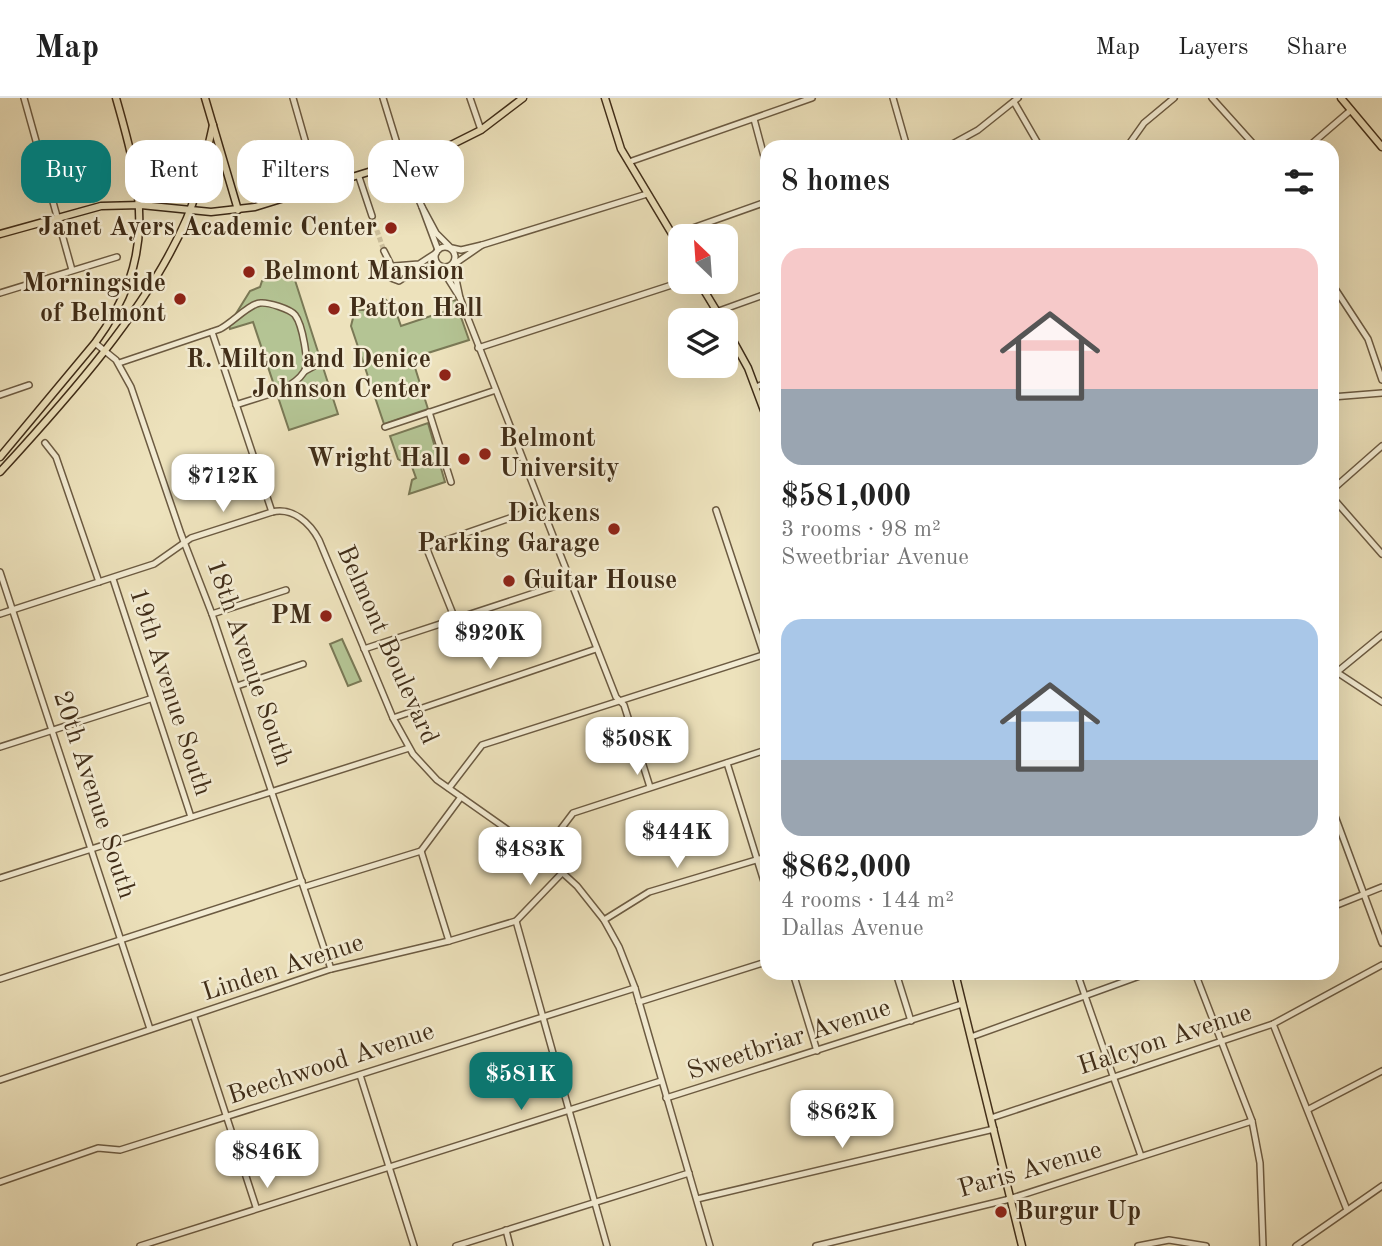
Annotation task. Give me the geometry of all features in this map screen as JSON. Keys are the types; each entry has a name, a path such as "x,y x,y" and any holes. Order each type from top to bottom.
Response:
{"main road":[{"path":"116,98 128,140"},
{"path":"205,98 238,210"},
{"path":"461,140 481,130 523,98"},
{"path":"605,98 613,129 629,162 668,227"},
{"path":"1341,98 1382,147"},
{"path":"210,140 213,125"},
{"path":"354,178 368,174"},
{"path":"0,471 103,349 149,285 191,203"},
{"path":"0,234 58,215 100,206 141,205 189,210 238,210 265,203"},
{"path":"0,457 108,324 126,284 139,240 141,205"},
{"path":"738,352 760,399"},
{"path":"957,980 1022,1246"}],"street":[{"path":"23,98 72,270"},
{"path":"293,98 305,140"},
{"path":"383,98 396,140"},
{"path":"470,98 481,130"},
{"path":"629,162 811,98"},
{"path":"893,98 905,140"},
{"path":"1132,140 1144,123 1174,98"},
{"path":"1212,98 1250,140"},
{"path":"960,140 978,130 1016,100 1036,140"},
{"path":"1316,140 1351,110"},
{"path":"754,119 760,142"},
{"path":"359,177 372,216"},
{"path":"395,266 423,263 437,251 451,248 461,250 482,245 647,194"},
{"path":"420,203 437,251 435,259 460,298"},
{"path":"704,224 760,204"},
{"path":"422,207 436,233 456,256 452,272 478,348 568,582 596,649 624,705 650,787"},
{"path":"400,281 421,268 447,267 482,245"},
{"path":"384,251 395,266 405,271 400,281"},
{"path":"0,293 117,257"},
{"path":"395,266 390,276 400,281"},
{"path":"478,348 668,286"},
{"path":"1339,295 1368,339 1382,380"},
{"path":"727,308 760,296"},
{"path":"119,363 219,329 235,322 253,305 270,304 296,316 307,356 305,371 289,386 236,405"},
{"path":"0,614 154,564 185,541 272,512 212,332"},
{"name":"18th Avenue South","path":"95,343 119,363 131,387 237,686 331,970"},
{"path":"0,395 29,385"},
{"path":"756,387 760,385"},
{"path":"385,427 494,391"},
{"path":"1339,396 1382,393"},
{"path":"429,412 451,482"},
{"name":"19th Avenue South","path":"46,443 57,457 99,583"},
{"path":"1339,484 1382,446"},
{"path":"1339,505 1382,554"},
{"path":"455,619 426,547 539,508"},
{"path":"716,510 760,640"},
{"name":"Belmont Boulevard","path":"272,512 293,513 314,532 393,718 408,748 420,763 449,788 542,855 563,873 604,920 619,947 635,988 710,1246"},
{"name":"20th Avenue South","path":"0,572 150,1029"},
{"name":"19th Avenue South","path":"113,579 150,699 191,817"},
{"path":"364,649 568,582"},
{"path":"212,614 286,590"},
{"path":"1339,667 1382,635"},
{"path":"393,718 596,649"},
{"path":"449,788 482,745 760,657"},
{"path":"237,686 303,664"},
{"path":"1339,674 1382,702"},
{"path":"0,747 150,699"},
{"path":"0,878 408,748"},
{"path":"542,855 573,813 760,752"},
{"path":"727,762 760,869"},
{"path":"0,979 122,939 421,851 461,797"},
{"path":"1339,828 1382,943"},
{"path":"421,851 449,942"},
{"path":"604,920 649,892 760,859"},
{"name":"Linden Avenue","path":"0,1080 331,970 449,942 516,921 563,873"},
{"path":"1339,905 1382,887"},
{"path":"516,921 567,1111 607,1246"},
{"path":"639,1002 760,964"},
{"name":"Halcyon Avenue","path":"991,1118 1273,1024 1382,965"},
{"path":"795,980 817,1051"},
{"path":"898,980 911,1021"},
{"path":"1079,980 1141,1156"},
{"path":"971,1037 1130,980"},
{"path":"1198,980 1252,1121 1260,1163 1263,1246"},
{"name":"Beechwood Avenue","path":"0,1182 98,1148 114,1152 635,988"},
{"name":"Sweetbriar Avenue","path":"666,1098 962,1004"},
{"path":"194,1017 256,1207"},
{"path":"1273,1024 1348,1210"},
{"path":"1309,1109 1382,1071"},
{"path":"360,1075 414,1246"},
{"name":"Sweetbriar Avenue","path":"140,1246 155,1244 256,1207 661,1081"},
{"name":"Paris Avenue","path":"816,1246 1011,1199 1252,1121"},
{"path":"697,1199 994,1129"},
{"path":"456,1246 689,1173"},
{"path":"1296,1246 1382,1185"},
{"path":"506,1230 510,1246"},
{"path":"1138,1246 1169,1240 1206,1246"}],"green space":[{"path":"292,271 338,414 289,430 253,322 230,329 229,325 250,291 260,287 262,281"},
{"path":"385,299 395,309 401,326 449,310 451,301 455,300 469,340 412,358 428,409 384,424 351,326 355,310 372,310"},
{"path":"428,423 445,482 409,494 412,480 416,478 412,467 398,459 390,436"},
{"path":"342,639 361,681 348,686 330,644"}],"tunnel":[{"path":"372,216 384,251"}],"place":[{"name":"Janet Ayers Academic Center","path":"391,228"},
{"name":"Belmont Mansion","path":"249,272"},
{"name":"Morningside of Belmont","path":"180,299"},
{"name":"Patton Hall","path":"334,309"},
{"name":"R. Milton and Denice Johnson Center","path":"445,375"},
{"name":"Belmont University","path":"485,454"},
{"name":"Wright Hall","path":"464,459"},
{"name":"Dickens Parking Garage","path":"614,529"},
{"name":"Guitar House","path":"509,581"},
{"name":"PM","path":"326,616"},
{"name":"Burgur Up","path":"1001,1212"}]}
